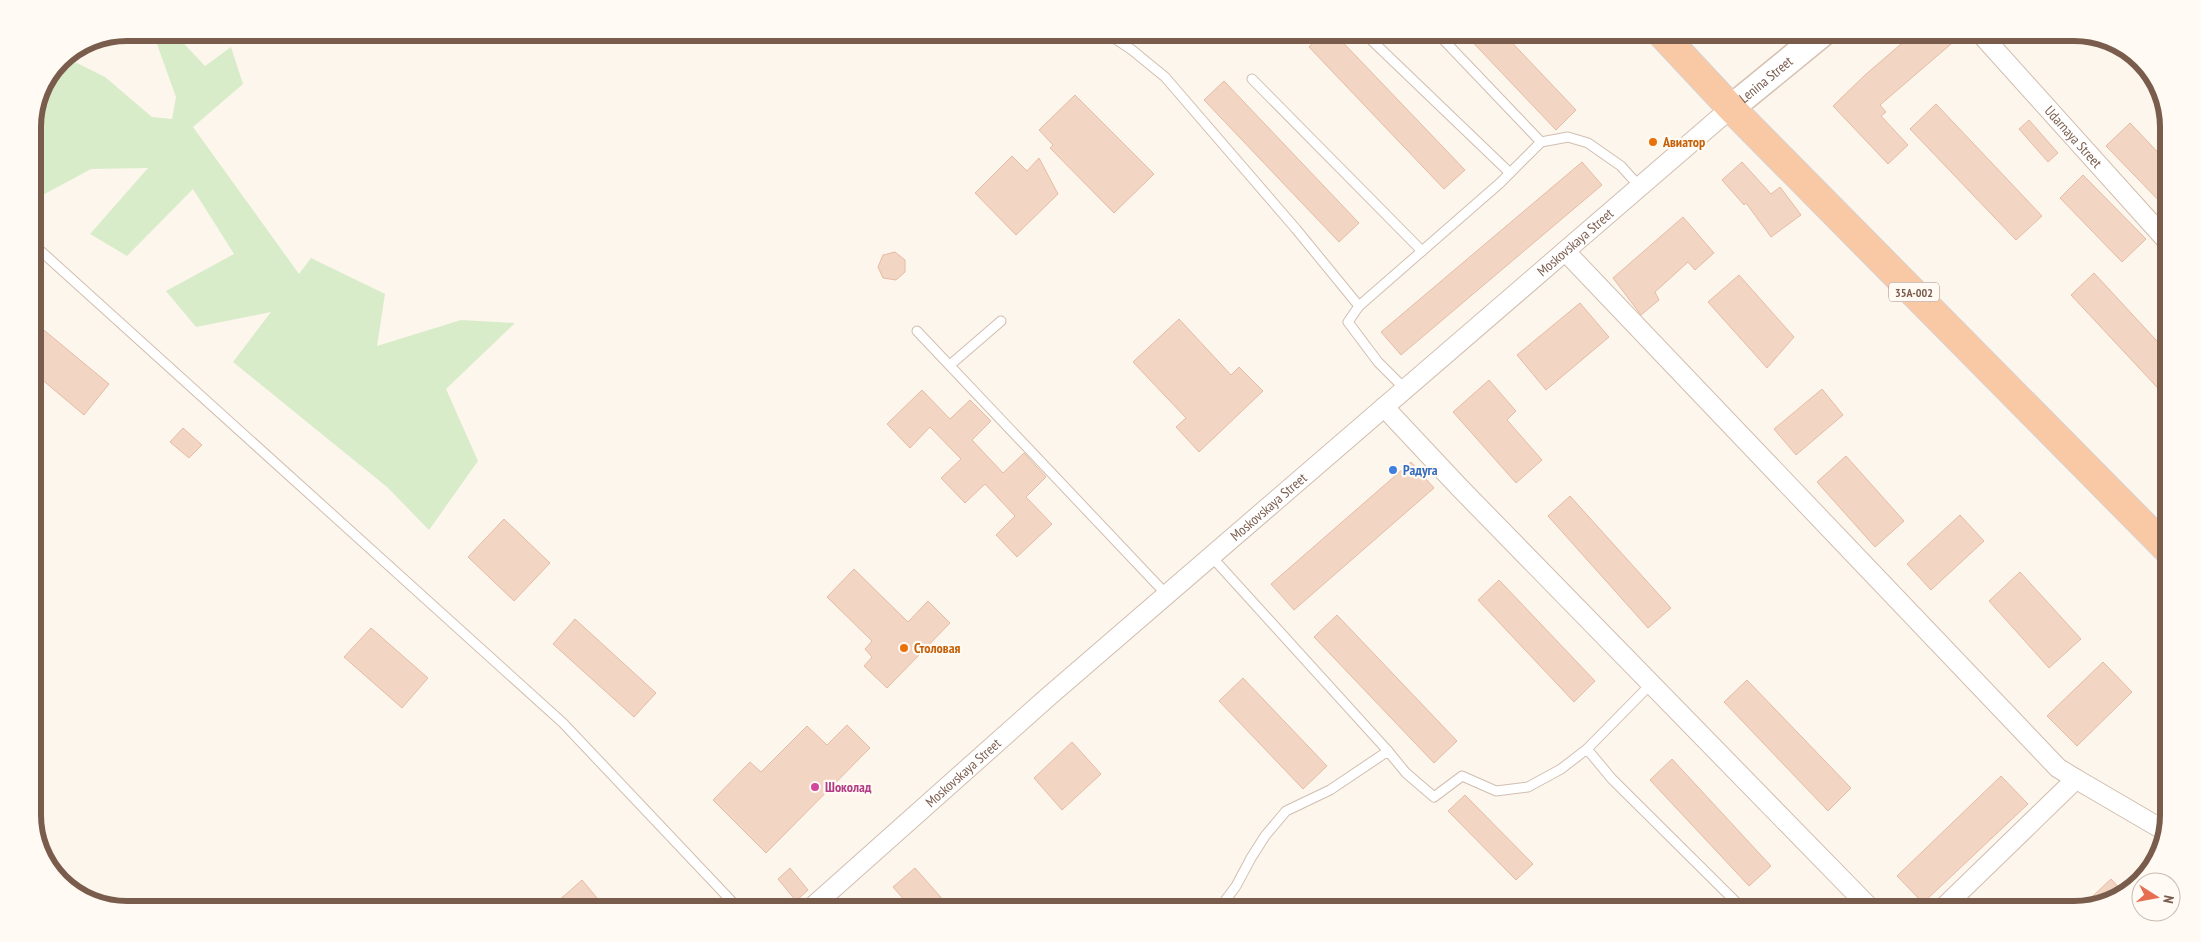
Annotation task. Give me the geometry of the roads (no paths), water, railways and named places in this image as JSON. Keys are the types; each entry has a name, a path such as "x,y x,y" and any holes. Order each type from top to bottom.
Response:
{"highway":[{"name":"35А-002","path":"1668,41 1731,108 2160,542"}],"main road":[{"name":"Lenina Street","path":"1731,108 1813,41"}],"street":[{"name":"Udarnaya Street","path":"1987,41 2160,233"},
{"name":"Moskovskaya Street","path":"820,901 1048,697 1731,108"},
{"path":"1564,251 2058,768 2159,827"},
{"path":"1384,407 1862,901"},
{"path":"1951,901 2076,780"}],"lane":[{"path":"1118,41 1165,77 1296,229 1359,306"},
{"path":"1372,41 1510,174"},
{"path":"1445,41 1541,142"},
{"path":"1252,79 1422,251"},
{"path":"1405,389 1378,362 1348,322 1359,306 1510,174 1541,142 1568,137 1588,143 1621,166 1639,186"},
{"path":"41,251 563,723 731,901"},
{"path":"950,365 1001,321"},
{"path":"917,331 1167,595"},
{"path":"1211,556 1406,773 1434,797 1462,776 1496,791 1528,787 1561,769 1587,749 1651,684"},
{"path":"1587,749 1612,779 1734,901"},
{"path":"1225,901 1265,836 1286,811 1330,790 1388,751"}],"place":[{"name":"Авиатор","path":"1653,142"},
{"name":"Радуга","path":"1393,470"},
{"name":"Столовая","path":"904,648"},
{"name":"Шоколад","path":"815,787"}]}
